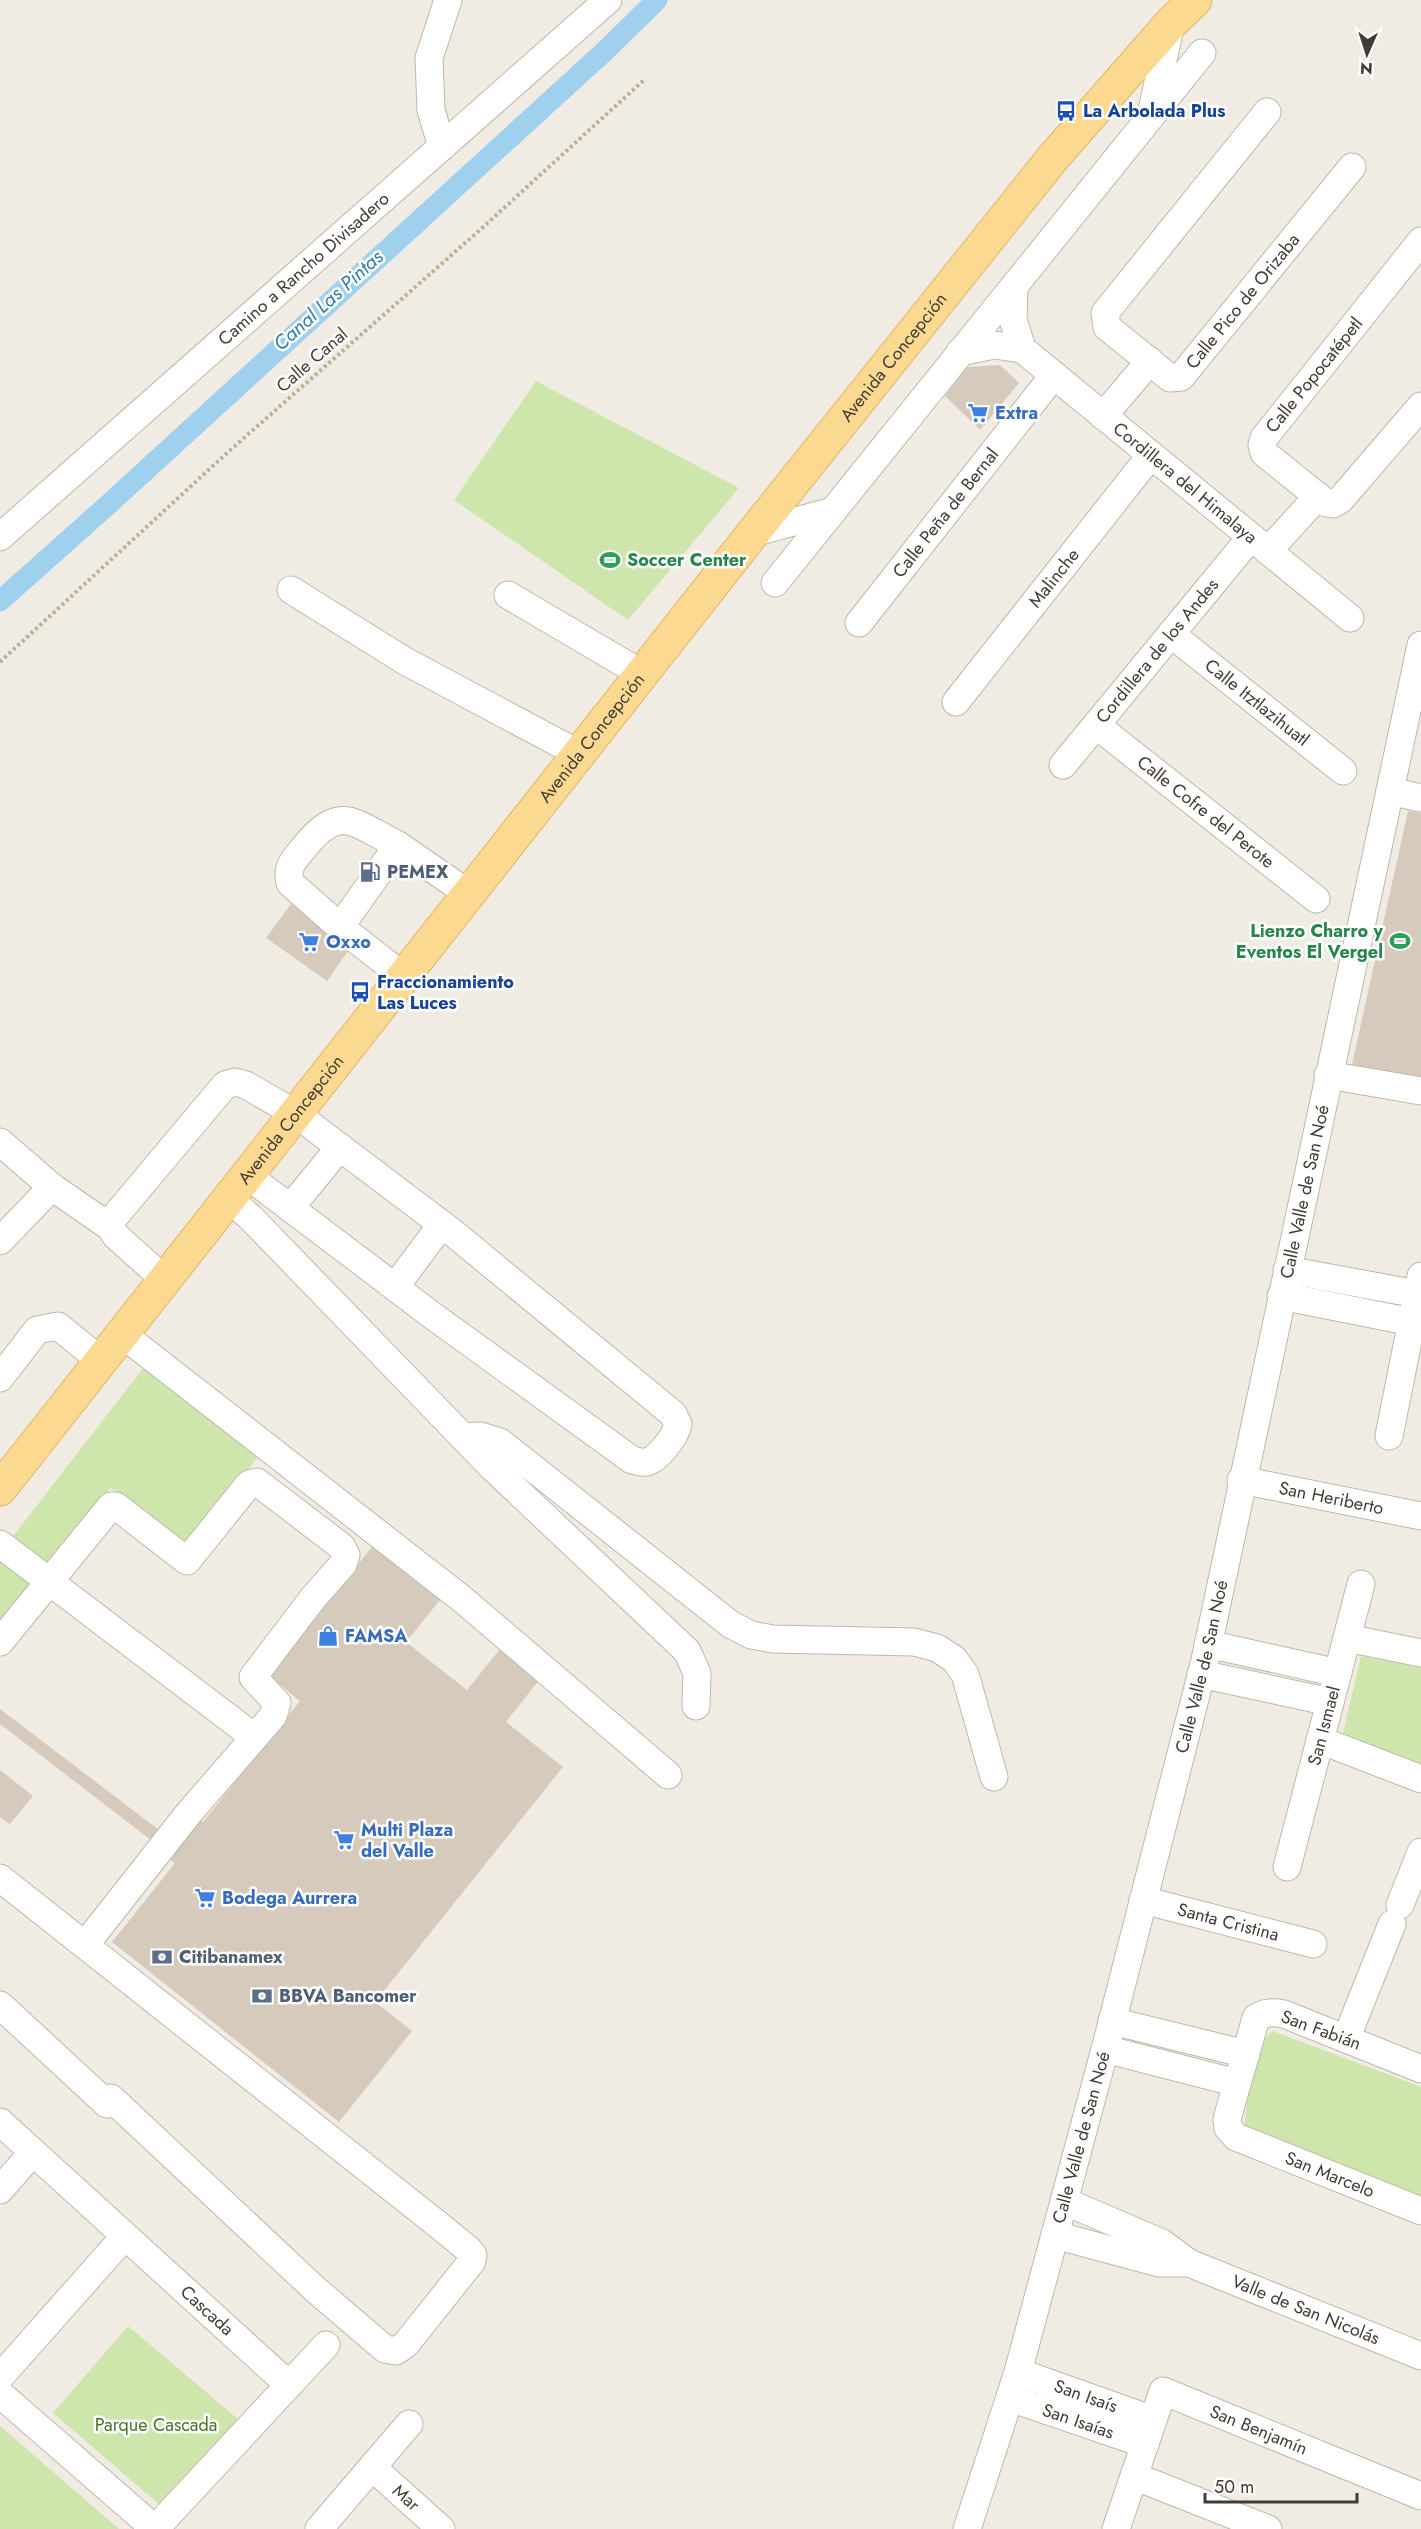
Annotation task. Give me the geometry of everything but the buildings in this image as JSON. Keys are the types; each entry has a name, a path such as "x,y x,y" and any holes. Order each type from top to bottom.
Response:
{"main road":[{"name":"Avenida Concepción","path":"0,1490 753,533 1052,159 1171,23 1195,0"}],"street":[{"path":"442,147 431,110 429,58 448,0"},
{"name":"Camino a Rancho Divisadero","path":"0,537 608,0"},
{"path":"1150,117 1171,23"},
{"path":"775,584 1202,53"},
{"name":"Calle Pico de Orizaba","path":"1267,112 1105,313 1107,327 1170,378 1181,377 1352,167"},
{"name":"Calle Popocatépetl","path":"1318,496 1264,453 1262,445 1264,438 1421,241"},
{"path":"960,352 994,345 1022,349 1012,319 1014,287"},
{"name":"Cordillera del Himalaya","path":"1022,349 1350,618"},
{"path":"1103,416 1150,361"},
{"name":"Calle Peña de Bernal","path":"859,623 1053,375"},
{"path":"1318,496 1326,503 1333,504 1341,499 1421,406"},
{"name":"Malinche","path":"957,702 1151,455"},
{"name":"Cordillera de los Andes","path":"1063,765 1171,634 1260,544 1318,496"},
{"path":"753,533 833,511"},
{"path":"291,590 405,661 579,754"},
{"path":"508,595 642,674"},
{"name":"Calle Itztlazihuatl","path":"1171,634 1343,771"},
{"name":"Calle Valle de San Noé","path":"967,2529 1018,2372 1105,2049 1201,1674 1421,645"},
{"name":"Calle Cofre del Perote","path":"1096,725 1316,899"},
{"path":"1390,791 1421,798"},
{"path":"404,977 340,927 290,883 288,875 290,866 317,831 333,821 348,820 398,844 469,894"},
{"path":"340,927 398,844"},
{"path":"1328,1075 1421,1091"},
{"path":"110,1227 113,1216 225,1084 235,1082 246,1085 296,1114 442,1224 673,1414 678,1424 675,1432 653,1458 646,1462 632,1460 290,1208 238,1187"},
{"path":"0,1142 52,1187 110,1227 116,1236 165,1280"},
{"path":"290,1208 340,1147"},
{"path":"0,1241 52,1187"},
{"path":"238,1187 258,1225 492,1467 687,1651 697,1673 696,1706"},
{"path":"395,1287 442,1224"},
{"path":"1287,1270 1419,1285 1412,1322 1411,1379 1389,1436"},
{"path":"1281,1296 1412,1322"},
{"path":"0,1378 37,1330 58,1326 101,1361"},
{"path":"122,1334 462,1599 668,1775"},
{"path":"463,1437 481,1436 500,1442 730,1624 751,1635 773,1639 914,1642 937,1648 954,1659 965,1674 994,1777"},
{"name":"San Heriberto","path":"1241,1480 1421,1516"},
{"path":"0,1642 111,1506 116,1506 187,1562 249,1484 254,1482 342,1548 346,1555 343,1564 313,1598 253,1677 275,1699 278,1707 273,1716 188,1814 85,1945"},
{"path":"0,1544 254,1737"},
{"name":"San Ismael","path":"1287,1867 1361,1584"},
{"path":"1347,1638 1421,1653"},
{"path":"1208,1644 1338,1673"},
{"path":"1201,1674 1330,1702"},
{"path":"1320,1740 1421,1779"},
{"path":"1346,2039 1421,1852"},
{"path":"0,1878 471,2253 472,2261 401,2348 396,2351 385,2349 316,2290 111,2098 107,2104 0,2005"},
{"name":"Santa Cristina","path":"1143,1900 1313,1944"},
{"name":"San Fabián","path":"1236,2137 1228,2128 1227,2119 1237,2083 1256,2018 1271,2012 1284,2014 1421,2069"},
{"path":"1112,2021 1246,2054"},
{"path":"1105,2049 1237,2083"},
{"name":"Cascada","path":"0,2122 289,2385"},
{"name":"San Marcelo","path":"1236,2137 1421,2211"},
{"path":"0,2190 33,2152"},
{"name":"Valle de San Nicolás","path":"1064,2201 1162,2243 1189,2263 1421,2356"},
{"name":"Valle de San Nicolás","path":"1055,2235 1160,2263 1189,2263"},
{"path":"0,2377 125,2236"},
{"path":"0,2394 155,2529 326,2345"},
{"name":"San Isaís","path":"1018,2372 1149,2432"},
{"name":"San Benjamín","path":"1149,2432 1163,2391 1421,2496"},
{"name":"San Isaías","path":"1010,2398 1149,2432"},
{"path":"319,2529 409,2424"},
{"path":"1116,2529 1149,2432"},
{"name":"Mar","path":"372,2467 441,2529"},
{"path":"1134,2476 1268,2529"}],"path":[{"name":"Calle Canal","path":"0,662 228,452 472,237 644,80"}],"green space":[{"name":"Soccer Center","path":"536,381 739,488 628,620 454,500"},
{"path":"144,1367 259,1455 188,1549 111,1488 45,1568 11,1539"},
{"path":"0,1559 32,1584 0,1623"},
{"path":"1361,1656 1421,1668 1421,1767 1342,1737"},
{"path":"1273,2031 1421,2087 1421,2197 1244,2128 1249,2085 1262,2041"},
{"name":"Parque Cascada","path":"128,2326 245,2425 167,2511 53,2413"},
{"path":"0,2426 119,2529 0,2529"}],"waterway":[{"name":"Canal Las Pintas","path":"0,601 606,50 657,0"}],"place":[{"name":"La Arbolada Plus","path":"1066,111"},
{"name":"Extra","path":"978,413"},
{"name":"Soccer Center","path":"610,560"},
{"name":"PEMEX","path":"370,872"},
{"name":"Lienzo Charro y Eventos El Vergel","path":"1400,941"},
{"name":"Oxxo","path":"309,942"},
{"name":"Fraccionamiento Las Luces","path":"360,992"},
{"name":"FAMSA","path":"328,1636"},
{"name":"Multi Plaza del Valle","path":"344,1840"},
{"name":"Bodega Aurrera","path":"205,1898"},
{"name":"Citibanamex","path":"162,1957"},
{"name":"BBVA Bancomer","path":"262,1996"}]}
